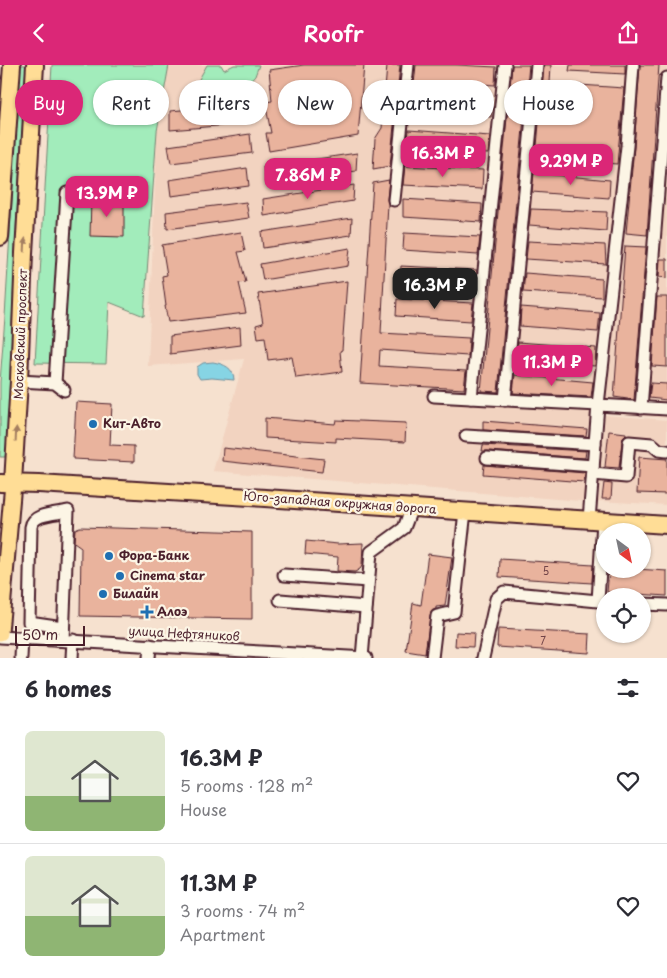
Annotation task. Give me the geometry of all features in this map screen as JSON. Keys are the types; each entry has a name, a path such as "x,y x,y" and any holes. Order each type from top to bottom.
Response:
{"highway":[{"path":"0,237 12,65"},
{"name":"Московский проспект","path":"7,483 19,381 35,65"},
{"name":"Юго-западная окружная дорога","path":"7,483 412,507 667,525"}],"main road":[{"name":"Московский проспект","path":"0,635 7,483"}],"street":[{"path":"394,200 408,65"},
{"path":"471,398 504,65"},
{"path":"505,400 537,65"},
{"path":"601,588 593,470 598,405 627,146 633,65"},
{"path":"641,407 667,78"},
{"path":"19,381 60,386 67,193"},
{"path":"434,396 667,409"},
{"path":"466,436 595,444"},
{"path":"487,458 593,470 626,477 629,442 652,443 659,450 667,451"},
{"path":"362,658 371,552 404,528 412,507"},
{"path":"63,627 29,622 30,527 33,521 39,517 68,511 63,627 72,658"},
{"path":"432,658 437,616 454,612 465,511"},
{"path":"284,575 368,581"},
{"path":"483,658 496,599 504,592 596,600"},
{"path":"280,600 366,607"},
{"path":"651,604 667,605"},
{"name":"улица Нефтяников","path":"0,635 22,638 366,658"},
{"path":"21,658 22,638"},
{"path":"149,658 150,645"}],"shaded area":[{"path":"169,65 207,65 199,80 179,80 179,125 268,125 268,80 209,80 255,76 259,65 667,65 667,418 602,413 593,502 213,471 244,359 148,366 157,131 158,125 169,125 169,80 166,80"},
{"path":"605,415 667,420 667,505 598,501"}],"green space":[{"path":"20,65 26,65 25,80 19,80"},
{"path":"52,65 169,65 166,80 93,80 93,125 158,125 144,316 109,302 106,364 35,363 49,125 83,125 83,80 51,80"},
{"path":"207,65 221,65 224,70 234,65 259,65 251,80 199,80"},
{"path":"16,125 22,125 7,445 5,457 0,457 0,382"}],"water":[{"path":"213,362 228,367 234,376 234,380 200,379 197,374 197,367 203,363"}],"building":[{"path":"304,65 364,65 358,136 269,151 266,133 271,133 268,118 268,102 272,101 269,70"},
{"path":"387,65 400,65 399,80 386,80"},
{"path":"416,65 496,67 495,85 494,80 414,80"},
{"path":"512,65 529,65 528,80 511,80"},
{"path":"544,65 551,65 550,80 543,80"},
{"path":"570,65 625,65 625,74 569,71"},
{"path":"640,65 659,65 647,235 626,233"},
{"path":"593,86 624,88 617,164 536,158 539,125 593,125"},
{"path":"179,110 179,125 228,125 170,130 170,111"},
{"path":"382,125 394,125 390,166 373,169 375,139"},
{"path":"506,125 523,125 498,392 481,391"},
{"path":"409,130 490,136 488,154 407,149"},
{"path":"250,134 252,153 171,163 168,146"},
{"path":"357,153 356,171 267,184 263,167"},
{"path":"405,166 483,170 482,189 403,185"},
{"path":"247,168 249,186 171,196 169,180"},
{"path":"534,173 610,180 609,198 532,192"},
{"path":"389,180 381,333 469,338 468,356 380,350 379,366 466,371 464,389 360,383 373,183"},
{"path":"354,185 353,201 264,216 263,199"},
{"path":"91,199 124,200 124,237 90,236"},
{"path":"403,199 482,204 481,222 403,217"},
{"path":"246,202 249,218 167,229 166,212"},
{"path":"531,209 607,212 606,231 529,225"},
{"path":"352,218 351,235 263,248 261,232"},
{"path":"241,232 245,251 238,252 246,282 239,283 246,313 168,322 162,276 167,275 162,245"},
{"path":"404,233 480,237 478,255 403,250"},
{"path":"528,241 605,245 606,264 526,259"},
{"path":"625,246 646,247 634,400 614,397"},
{"path":"350,248 348,266 263,280 260,264"},
{"path":"660,259 667,259 667,278 659,277"},
{"path":"401,266 477,270 475,288 400,283"},
{"path":"525,273 602,279 602,297 523,292"},
{"path":"347,281 342,350 340,351 342,372 296,378 292,357 268,360 265,337 258,338 256,325 263,323 258,294"},
{"path":"657,297 667,297 667,367 652,366"},
{"path":"397,299 473,303 471,321 396,316"},
{"path":"521,307 600,313 598,332 520,326"},
{"path":"240,327 241,345 170,354 170,336"},
{"path":"518,342 596,348 595,366 516,360"},
{"path":"515,375 593,382 591,397 513,393"},
{"path":"651,383 667,384 667,400 649,398"},
{"name":"Кит-Авто","path":"76,402 112,404 110,445 134,446 134,462 73,459"},
{"path":"265,418 335,424 336,420 406,423 405,442 336,438 336,442 265,438"},
{"path":"483,421 587,429 586,436 483,430"},
{"path":"609,431 626,433 622,441 619,468 605,467"},
{"path":"483,445 586,451 585,458 482,451"},
{"path":"223,448 324,459 322,472 222,461"},
{"path":"639,457 667,459 667,494 637,493"},
{"path":"484,465 585,473 584,482 483,474"},
{"path":"604,483 612,484 611,499 602,499"},
{"path":"80,527 252,532 252,619 80,616 81,547 74,542 75,529"},
{"path":"306,541 338,544 363,543 362,566 355,572 337,571 338,557 305,554"},
{"path":"428,554 452,557 445,606 436,607 430,615 425,654 406,651 413,603 421,605"},
{"path":"500,559 593,565 592,583 499,577"},
{"path":"651,570 667,571 667,596 651,595 651,588 607,588 608,578 651,578"},
{"path":"498,629 590,634 589,653 497,647"},
{"path":"456,632 474,633 473,647 455,646"}],"place":[{"name":"Кит-Авто","path":"93,424"},
{"name":"Фора-Банк","path":"109,556"},
{"name":"Cinema star","path":"120,576"},
{"name":"Билайн","path":"103,594"},
{"name":"Алоэ","path":"147,612"}]}
